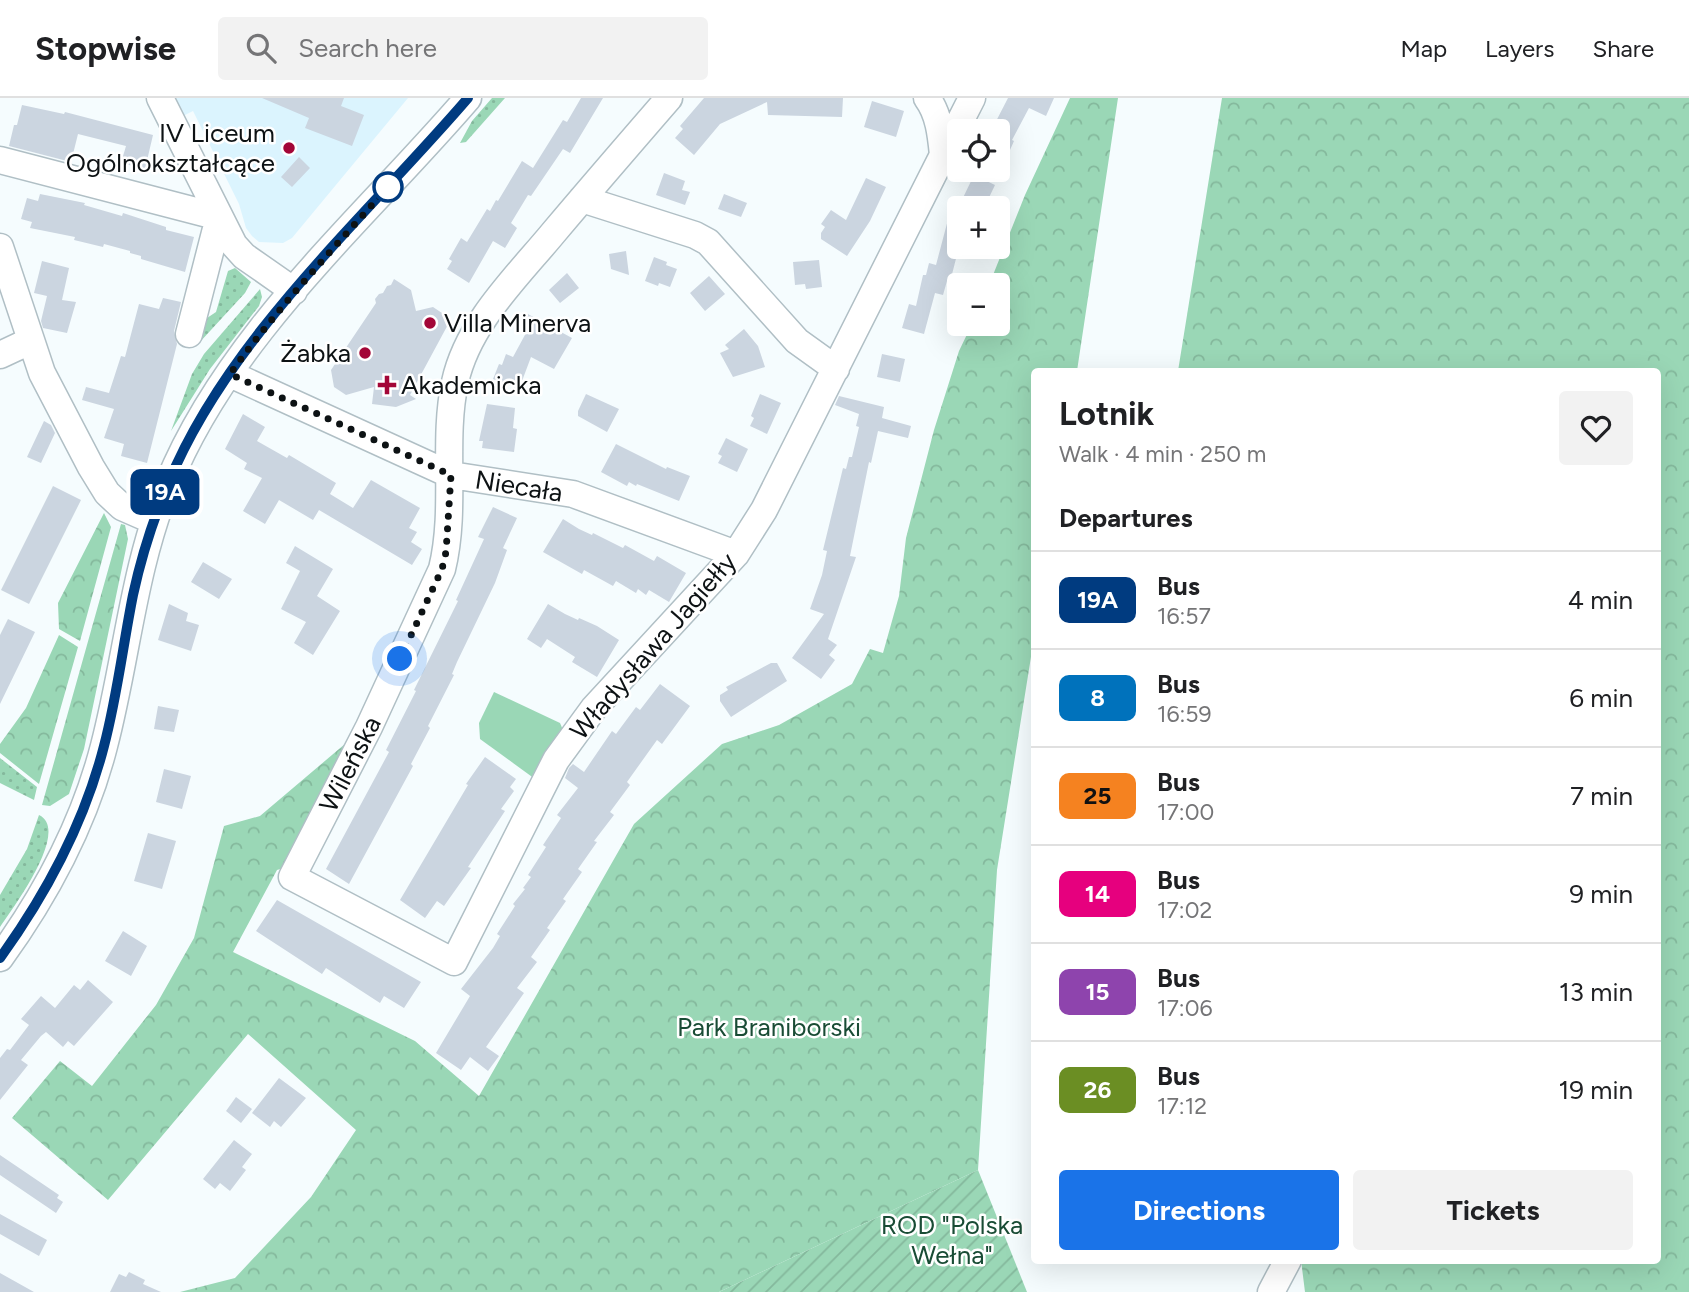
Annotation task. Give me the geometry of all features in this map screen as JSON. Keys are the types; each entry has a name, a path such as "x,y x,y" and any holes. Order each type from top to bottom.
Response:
{"street":[{"path":"160,98 234,245 244,256 294,291"},
{"path":"0,958 58,869 87,800 105,741 134,594 154,521 180,455 204,413 258,335 294,291 468,98"},
{"path":"451,475 450,427 454,385 462,357 494,304 669,98"},
{"path":"927,98 933,105 940,129 943,155"},
{"name":"Władysława Jagiełły","path":"454,962 556,760 572,735 736,554 764,510 972,98"},
{"path":"0,160 219,217"},
{"path":"582,199 695,235 708,243 797,341 836,369"},
{"path":"189,334 219,217"},
{"path":"0,247 42,373 107,493 122,507 154,521"},
{"path":"0,355 30,341"},
{"name":"Niecała","path":"230,374 451,475 573,494 736,554"},
{"name":"Wileńska","path":"451,475 446,552 442,569 369,727 292,877 454,962"},
{"path":"1271,1292 1286,1264"}],"shaded area":[{"name":"IV Liceum Ogólnokształcące","path":"171,98 408,98 292,238 283,243 259,242 252,236 193,111 181,117"}],"green space":[{"path":"492,98 505,98 466,142 460,143 472,121"},
{"name":"Park Braniborski","path":"1070,98 1118,98 1077,368 1031,368 1031,657 997,870 978,1170 719,1292 180,1292 235,1278 311,1197 356,1130 248,1034 108,1200 12,1118 60,1061 92,1086 156,1005 194,938 224,826 260,816 352,738 287,867 277,870 233,952 415,1041 479,1096 634,824 722,744 779,725 852,684 870,649 883,653 899,596 906,538 934,430 959,351 966,336 1010,336 1010,273 994,273 999,259 1010,259 1010,232"},
{"path":"1222,98 1689,98 1689,1292 1305,1292 1302,1264 1661,1264 1661,368 1178,368"},
{"path":"235,268 251,282 245,293 199,343 196,343 201,322 216,312 228,271"},
{"path":"260,289 262,297 259,306 210,369 171,431 192,374 204,354"},
{"path":"104,513 111,527 80,641 59,629 58,603"},
{"path":"121,524 125,525 128,539 84,749 69,794 50,806 42,805"},
{"path":"59,635 78,647 39,784 0,753 0,744 26,708"},
{"path":"494,692 560,723 563,730 535,779 480,739 479,723"},
{"path":"0,758 37,787 34,800 0,783"},
{"path":"39,815 47,823 48,836 44,852 36,870 0,927 0,895 27,849"},
{"name":"ROD \"Polska Wełna\"","path":"978,1170 1027,1292 719,1292"}],"building":[{"path":"262,98 344,98 341,106 364,115 352,146 305,128 309,118"},
{"path":"581,98 603,98 570,153 563,149 531,196 528,195 511,223 517,228 505,248 493,241 469,283 447,269 452,261 449,259 461,238 467,242 487,209 490,211 496,200 498,201 522,161 533,168 563,120 567,122"},
{"path":"704,98 843,98 842,117 768,115 767,102 720,124 694,155 675,138 683,129 680,126"},
{"path":"1008,98 1054,98 1046,116 1029,108 1012,140 1014,141 1010,150 1010,119 997,119"},
{"path":"872,101 904,111 896,137 864,127"},
{"path":"22,105 64,114 65,112 153,135 145,169 121,163 126,146 78,134 71,162 9,146"},
{"path":"299,157 310,168 292,187 281,177"},
{"path":"664,173 685,181 682,190 690,192 685,205 656,195"},
{"path":"866,178 886,187 870,221 847,256 821,239 825,227 821,224 831,210 846,220"},
{"path":"971,182 989,182 995,185 990,196 964,196"},
{"path":"40,194 85,203 84,205 122,216 123,213 166,227 166,230 194,237 185,272 141,259 141,256 130,251 104,244 103,247 74,240 75,237 30,228 32,222 21,219 27,198 38,201"},
{"path":"724,194 747,203 741,217 718,209"},
{"path":"947,223 947,259 956,259 952,273 947,273 943,295 935,293 924,334 902,328 909,304 916,306 923,275 926,275 929,263 936,265"},
{"path":"626,251 629,275 611,269 609,254"},
{"path":"654,257 677,269 670,287 645,281"},
{"path":"819,260 822,287 806,289 805,284 795,285 793,262"},
{"path":"42,261 69,268 62,300 76,302 67,333 43,328 41,321 47,296 34,293"},
{"path":"567,273 579,288 560,303 549,290"},
{"path":"709,276 725,294 705,311 690,293"},
{"path":"394,279 411,290 416,311 433,307 451,319 410,395 416,399 396,407 372,404 374,387 346,395 334,387 331,370 376,303 375,299"},
{"path":"163,298 181,302 174,331 177,344 147,463 121,456 124,444 104,438 114,409 82,400 86,387 109,393 121,356 125,357 139,304 159,309"},
{"path":"526,313 572,338 554,369 531,357 519,389 493,379 506,354 513,357 526,333 518,328"},
{"path":"744,329 758,346 765,367 733,377 720,353 729,349 725,345"},
{"path":"882,354 905,359 900,382 877,377"},
{"path":"586,394 619,409 607,432 578,416"},
{"path":"760,394 781,403 767,434 750,426"},
{"path":"839,396 884,407 882,418 911,426 908,438 878,431 850,556 856,557 828,639 837,645 829,655 835,660 821,679 792,658 824,614 810,609 822,575 827,551 823,550 843,468 846,469 849,457 852,457 859,427 856,426 859,414 835,405"},
{"path":"487,404 515,408 513,428 517,429 514,452 482,448 483,441 479,441"},
{"path":"243,414 265,427 257,441 287,458 289,455 336,483 330,494 353,508 371,480 420,508 409,528 417,532 411,542 422,549 412,565 319,510 313,520 279,500 265,524 243,511 262,478 244,469 247,463 225,449"},
{"path":"44,421 51,425 55,433 41,463 27,457"},
{"path":"726,438 748,449 737,472 718,463 722,456 718,454"},
{"path":"616,444 666,469 667,467 690,476 679,501 637,484 636,486 629,482 627,486 601,472"},
{"path":"53,486 81,500 29,604 1,590"},
{"path":"493,507 517,518 503,548 507,550 495,583 428,726 430,728 411,764 413,766 349,884 326,869 389,752 386,750 458,601 456,600 484,539 478,537"},
{"path":"563,519 623,548 625,545 654,561 657,556 686,573 669,602 649,590 646,595 638,589 636,593 616,581 613,586 584,570 582,574 543,552"},
{"path":"295,546 333,569 317,596 340,611 313,655 294,643 306,622 281,609 300,571 286,563"},
{"path":"203,562 232,579 219,599 191,582"},
{"path":"169,604 188,613 186,621 199,625 191,651 158,640"},
{"path":"548,604 578,620 579,618 597,626 619,640 597,677 572,662 575,657 547,639 541,648 527,639"},
{"path":"8,619 35,632 0,704 0,635"},
{"path":"771,663 777,663 787,681 731,717 720,701 720,695 728,690 726,687"},
{"path":"660,684 690,706 662,744 657,740 627,782 630,785 610,812 614,815 594,841 597,842 578,869 582,872 547,928 550,930 531,957 537,962 517,988 524,993 486,1047 499,1056 488,1071 470,1057 461,1070 436,1053 470,996 461,989 500,936 497,934 515,906 513,904 525,889 523,888 531,877 528,875 546,847 543,845 561,818 557,815 578,788 565,778 569,768 573,764 584,772 612,731 616,734 636,707 640,710"},
{"path":"158,706 179,710 174,732 154,729"},
{"path":"485,757 516,779 510,787 514,791 501,809 505,811 468,867 471,868 444,906 437,901 425,918 400,900 468,785 466,784"},
{"path":"164,769 191,776 182,809 156,802"},
{"path":"148,833 176,841 162,889 134,881"},
{"path":"277,900 421,982 404,1008 384,996 380,1003 326,968 322,974 256,931"},
{"path":"123,931 147,946 131,976 105,961"},
{"path":"88,980 113,1002 74,1046 68,1041 63,1047 46,1032 41,1036 21,1060 28,1065 0,1100 0,1058 7,1049 10,1050 29,1025 21,1019 41,996 55,1008 74,985 80,990"},
{"path":"279,1078 306,1098 281,1127 274,1121 270,1127 252,1113"},
{"path":"236,1097 252,1109 241,1123 226,1111"},
{"path":"234,1140 252,1154 242,1167 246,1170 230,1191 220,1183 215,1189 203,1179"},
{"path":"0,1155 59,1195 57,1198 63,1202 56,1213 0,1175"},
{"path":"0,1214 47,1240 39,1256 0,1234"},
{"path":"129,1272 145,1280 143,1284 161,1292 110,1292 119,1274 126,1277"},
{"path":"0,1273 34,1292 0,1292"}],"bus line":[{"name":"19A","path":"0,958 58,869 87,800 105,741 143,555 180,455 204,413 258,335 304,279 468,98"}],"place":[{"name":"IV Liceum Ogólnokształcące","path":"289,148"},
{"name":"Villa Minerva","path":"430,323"},
{"name":"Żabka","path":"365,353"},
{"name":"Akademicka","path":"387,385"}],"route":[{"path":"388,187 294,291 230,374 451,475 446,552 442,569 400,659"}]}
